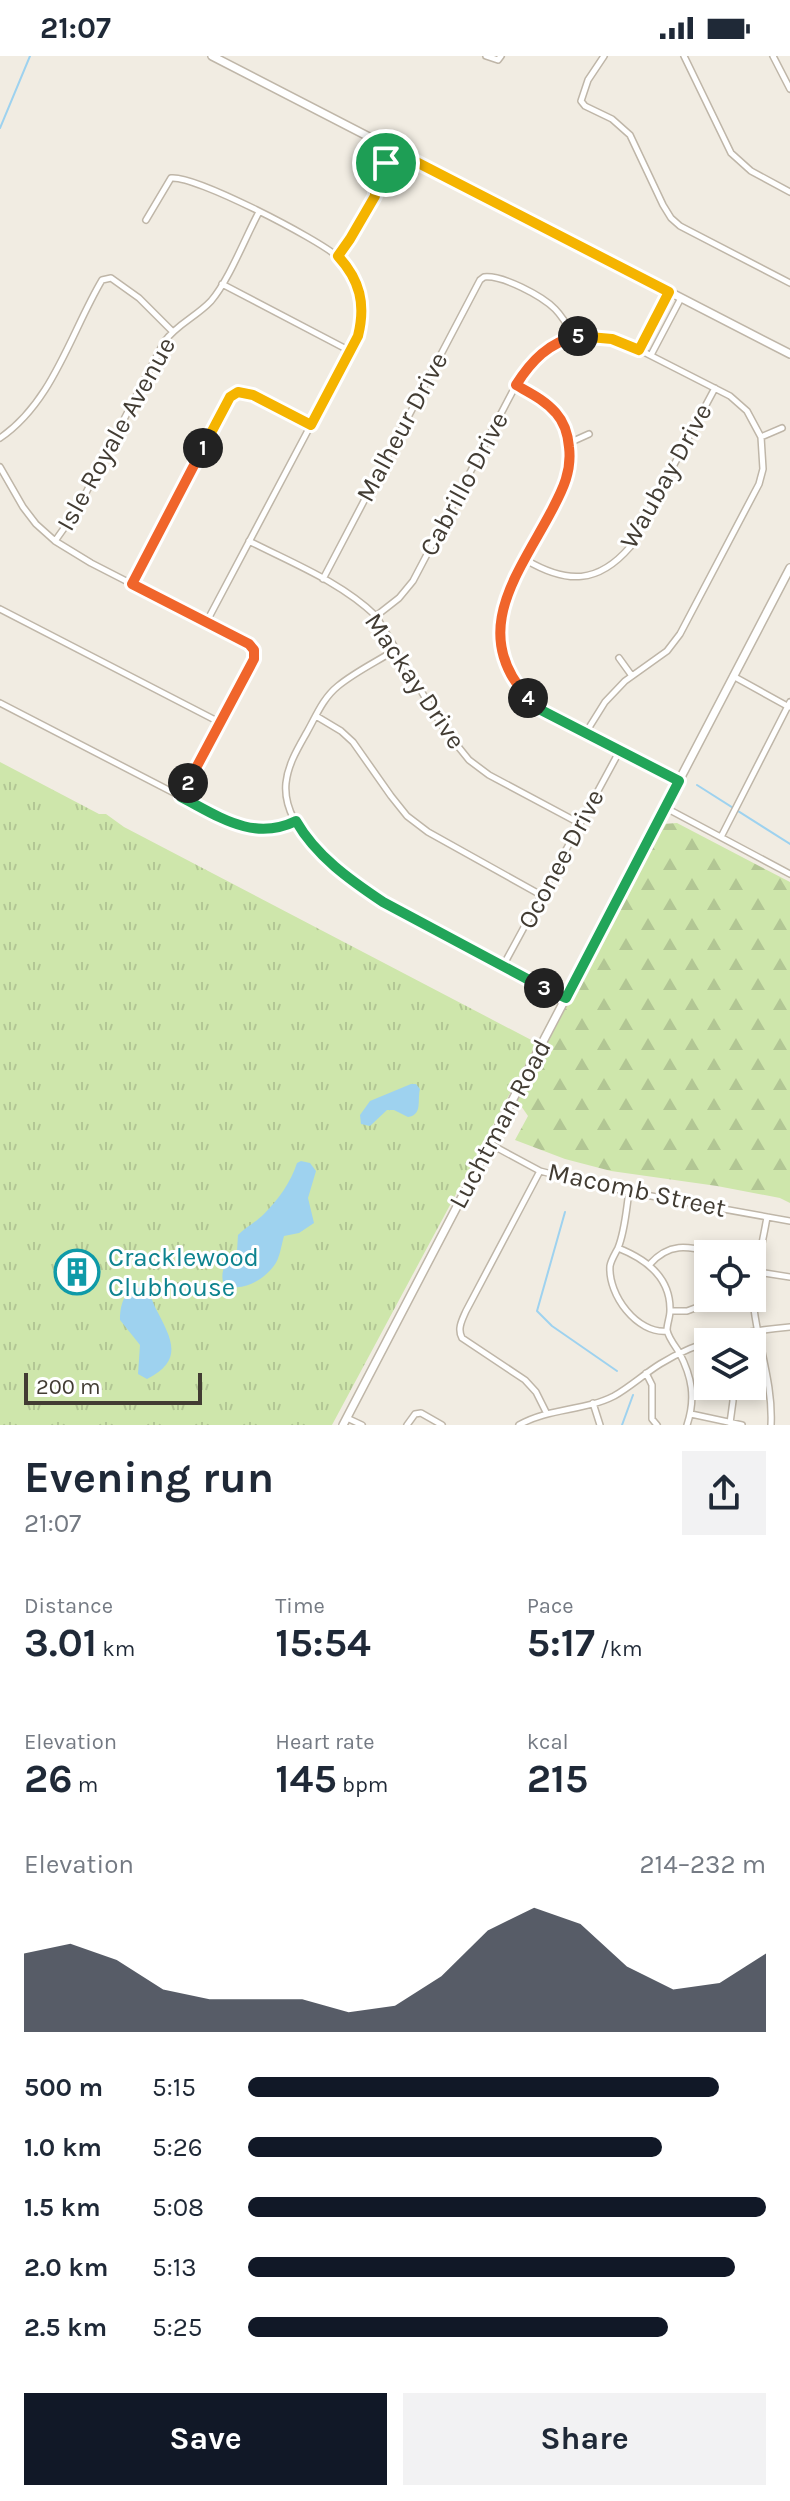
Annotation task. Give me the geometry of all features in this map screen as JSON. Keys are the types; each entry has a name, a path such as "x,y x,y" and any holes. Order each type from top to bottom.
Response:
{"street":[{"path":"212,56 790,354"},
{"path":"486,56 499,58"},
{"path":"604,56 588,80 582,96 583,105 612,119 630,135 671,218 680,226 790,283"},
{"path":"684,56 731,153 751,171 790,192"},
{"path":"773,56 790,89"},
{"path":"375,196 375,187 393,150"},
{"path":"338,256 375,196 386,184 401,154"},
{"path":"146,220 167,181 177,177 212,188 338,256 358,284 362,301 362,320 350,351 206,623"},
{"name":"Isle Royale Avenue","path":"55,541 77,510 159,351 172,331 207,305 222,284 259,212"},
{"name":"Malheur Drive","path":"323,579 480,280 491,276 516,285 550,305 566,322 574,337"},
{"path":"0,438 38,400 102,280 116,281 139,298 172,331"},
{"path":"222,284 350,351"},
{"path":"639,350 669,292"},
{"path":"651,355 681,298"},
{"path":"574,337 612,339 651,355 738,403 760,435 763,469 759,484 680,634 667,651 632,676 605,702 585,734"},
{"name":"Cabrillo Drive","path":"376,616 399,598 413,581 527,368 554,343 574,337"},
{"path":"516,385 558,414 565,427 571,462 565,485 508,592 501,613 499,634 513,681 541,710 679,781"},
{"name":"Waubay Drive","path":"525,560 544,571 565,577 583,577 617,561 630,547 715,388"},
{"path":"132,584 230,397 238,392 253,395 311,425"},
{"path":"760,435 782,428"},
{"path":"569,443 589,434"},
{"path":"0,467 29,516 55,541 91,563 249,644 254,650 254,659 181,797"},
{"name":"Mackay Drive","path":"249,541 351,595 376,616 444,729 469,760 489,775 579,823"},
{"name":"Luchtman Road","path":"345,1421 790,568"},
{"path":"0,609 219,722"},
{"path":"395,650 337,686 328,695 290,766 286,784 287,803 296,821 320,852 359,886 383,902 566,998"},
{"path":"619,658 632,676"},
{"path":"721,837 789,705 733,676"},
{"path":"0,703 244,828 272,829 296,821"},
{"path":"316,716 353,742 399,806 428,832 541,895"},
{"name":"Oconee Drive","path":"503,966 619,752"},
{"path":"666,808 790,874"},
{"name":"Macomb Street","path":"490,1144 540,1171 629,1192 790,1221"},
{"path":"540,1171 461,1322 459,1333 525,1380 536,1392 547,1414"},
{"path":"629,1192 618,1248 610,1266 616,1293 639,1323 657,1332 667,1331"},
{"path":"763,1240 767,1216"},
{"path":"650,1264 660,1252 679,1246 694,1249"},
{"path":"618,1248 650,1264 663,1282 671,1311 667,1331 692,1384 691,1414 687,1425"},
{"path":"766,1273 790,1277"},
{"path":"671,1311 694,1308"},
{"path":"766,1329 790,1327"},
{"path":"519,1425 614,1396 679,1353 694,1348"},
{"path":"766,1368 771,1425"},
{"path":"646,1373 652,1385 652,1419 657,1425"},
{"path":"730,1423 733,1400"},
{"path":"593,1403 600,1425"},
{"path":"407,1425 415,1414 427,1415 442,1425"},
{"path":"691,1414 742,1425"},
{"path":"345,1421 362,1425"}],"green space":[{"path":"0,762 99,814 106,814 124,827 537,1043 332,1425 0,1425"},
{"path":"677,823 790,882 790,1203 780,1198 717,1186 611,1171 565,1159 515,1140 528,1116 517,1100 663,824"}],"water":[{"path":"416,1084 420,1089 413,1116 387,1110 370,1126 361,1124 360,1115 370,1101"},
{"path":"301,1161 310,1163 316,1171 308,1198 314,1223 299,1233 284,1236 275,1264 256,1281 243,1287 229,1286 222,1277 228,1261 237,1251 238,1235 274,1203"},
{"path":"137,1287 145,1290 151,1298 170,1339 171,1348 167,1364 147,1379 138,1374 140,1345 120,1320 123,1300 128,1292"}],"waterway":[{"path":"0,128 30,56"},
{"path":"697,785 790,844"},
{"path":"565,1212 537,1311 552,1326 617,1371"},
{"path":"622,1425 633,1395"}],"place":[{"name":"Cracklewood Clubhouse","path":"77,1272"}],"route":[{"path":"393,150 669,292 639,350 612,339 574,337 554,343 527,368 516,385 558,414 568,438 571,462 565,485 508,592 501,613 499,634 513,681 541,710 679,781 566,998 383,902 339,870 320,852 296,821 272,829 244,828 181,797 255,654 249,644 132,584 230,397 238,392 253,395 311,425 358,336 362,301 358,284 338,256 375,196 375,187 386,163 393,150"}]}
